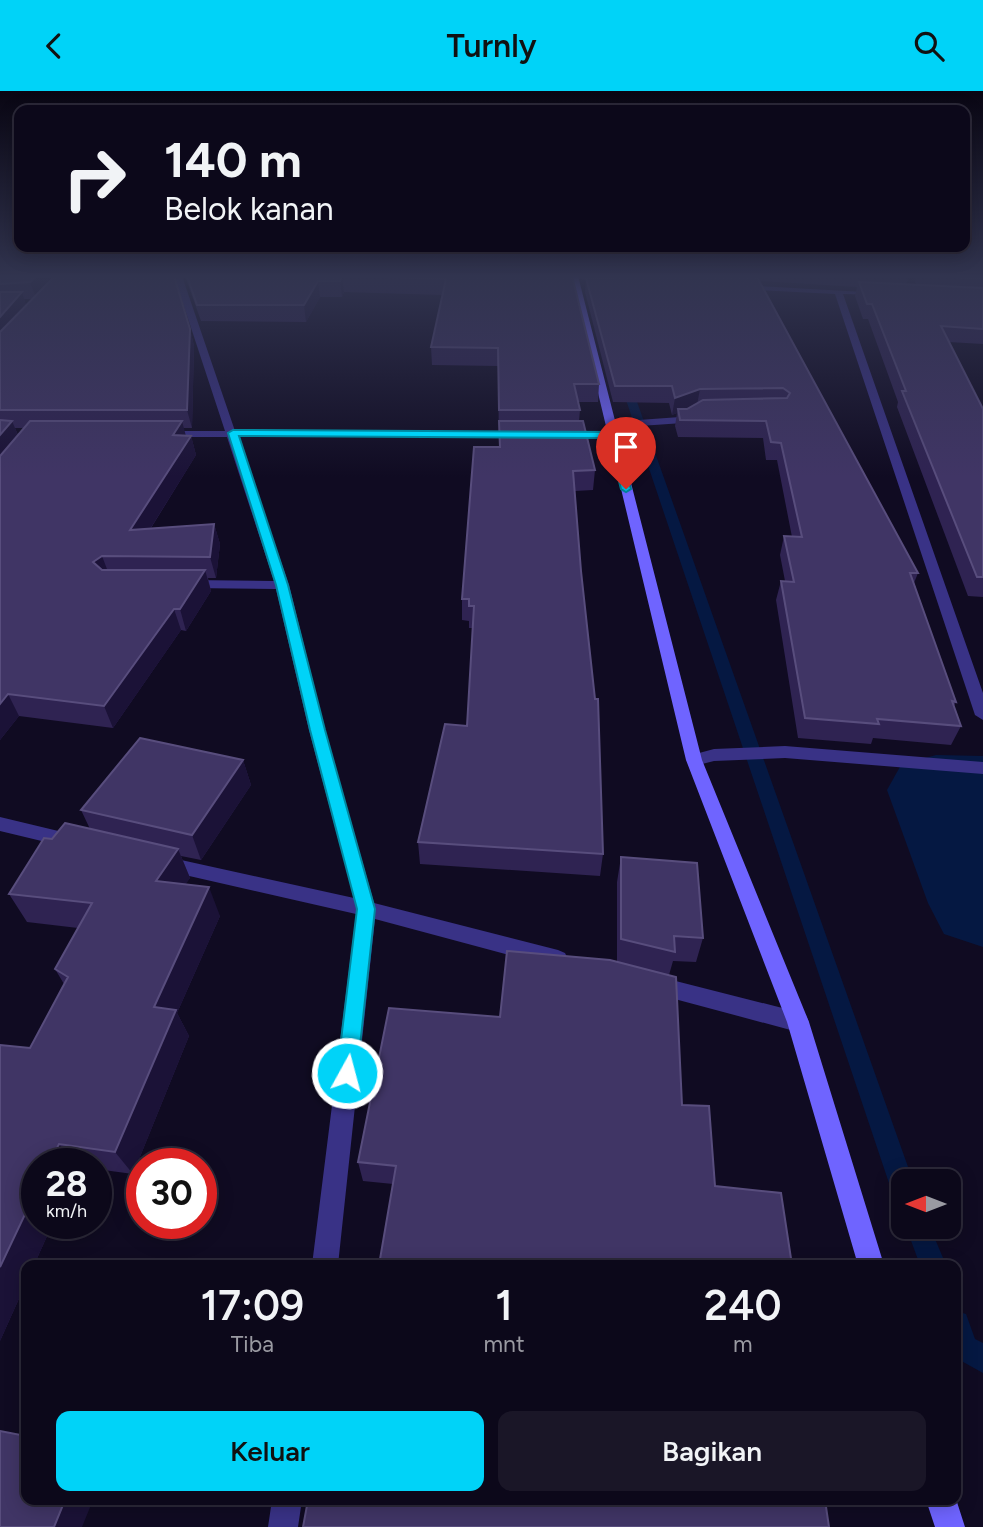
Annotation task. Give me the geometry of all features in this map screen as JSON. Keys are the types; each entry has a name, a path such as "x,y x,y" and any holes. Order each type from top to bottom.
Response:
{"main road":[{"path":"590,343 694,759 798,1022 869,1260"},
{"path":"943,1505 950,1527"}],"street":[{"path":"201,343 282,585 317,730 366,909 326,1260"},
{"path":"856,343 983,715"},
{"path":"544,435 611,430 630,422 684,420 697,411 711,411"},
{"path":"153,435 531,435"},
{"path":"176,584 282,585"},
{"path":"694,759 714,755 785,752 983,768"},
{"path":"0,824 95,847"},
{"path":"149,860 366,909 582,965"},
{"path":"636,979 798,1022"},
{"path":"283,1527 286,1505"}],"building":[{"path":"0,343 189,343 187,410 0,410"},
{"path":"432,343 589,343 599,384 574,384 580,410 499,410 498,348 431,347"},
{"path":"603,343 793,343 918,573 910,573 956,702 952,701 961,726 877,719 879,724 805,718 781,581 794,582 784,536 802,537 781,443 771,442 766,421 680,420 678,409 687,409 703,400 787,398 790,393 783,388 700,389 675,398 672,386 615,386"},
{"path":"887,343 950,343 983,409 983,577 977,577 902,391 906,391"},
{"path":"0,420 12,421 0,435"},
{"path":"30,421 182,421 173,435 191,436 130,530 214,524 210,557 102,556 93,562 102,570 205,570 180,609 174,609 104,706 8,694 0,704 0,456"},
{"path":"499,421 583,421 595,470 573,471 595,699 598,699 603,854 418,842 445,724 467,726 474,606 469,606 469,599 462,599 474,447 500,447"},
{"path":"140,738 243,760 192,835 81,810"},
{"path":"65,823 178,849 156,881 209,887 154,1007 176,1010 115,1152 112,1152 112,1148 59,1144 57,1148 21,1148 21,1223 0,1267 0,1045 30,1048 68,977 55,969 92,903 9,894 44,838 52,839"},
{"path":"621,857 697,863 703,938 674,936 675,952 621,939"},
{"path":"507,951 610,960 676,977 682,1105 709,1106 715,1186 781,1193 791,1260 380,1260 396,1166 358,1162 389,1008 500,1017"},
{"path":"0,1431 21,1435 21,1505 63,1505 54,1527 0,1527"},
{"path":"307,1505 826,1505 829,1527 303,1527"}],"waterway":[{"path":"625,382 896,1169"},
{"path":"983,791 936,790 983,903"},
{"path":"923,1239 931,1260"},
{"path":"961,1337 965,1348 983,1359"}],"route":[{"path":"347,1073 366,909 317,730 282,585 233,433 612,435 626,489"}]}
